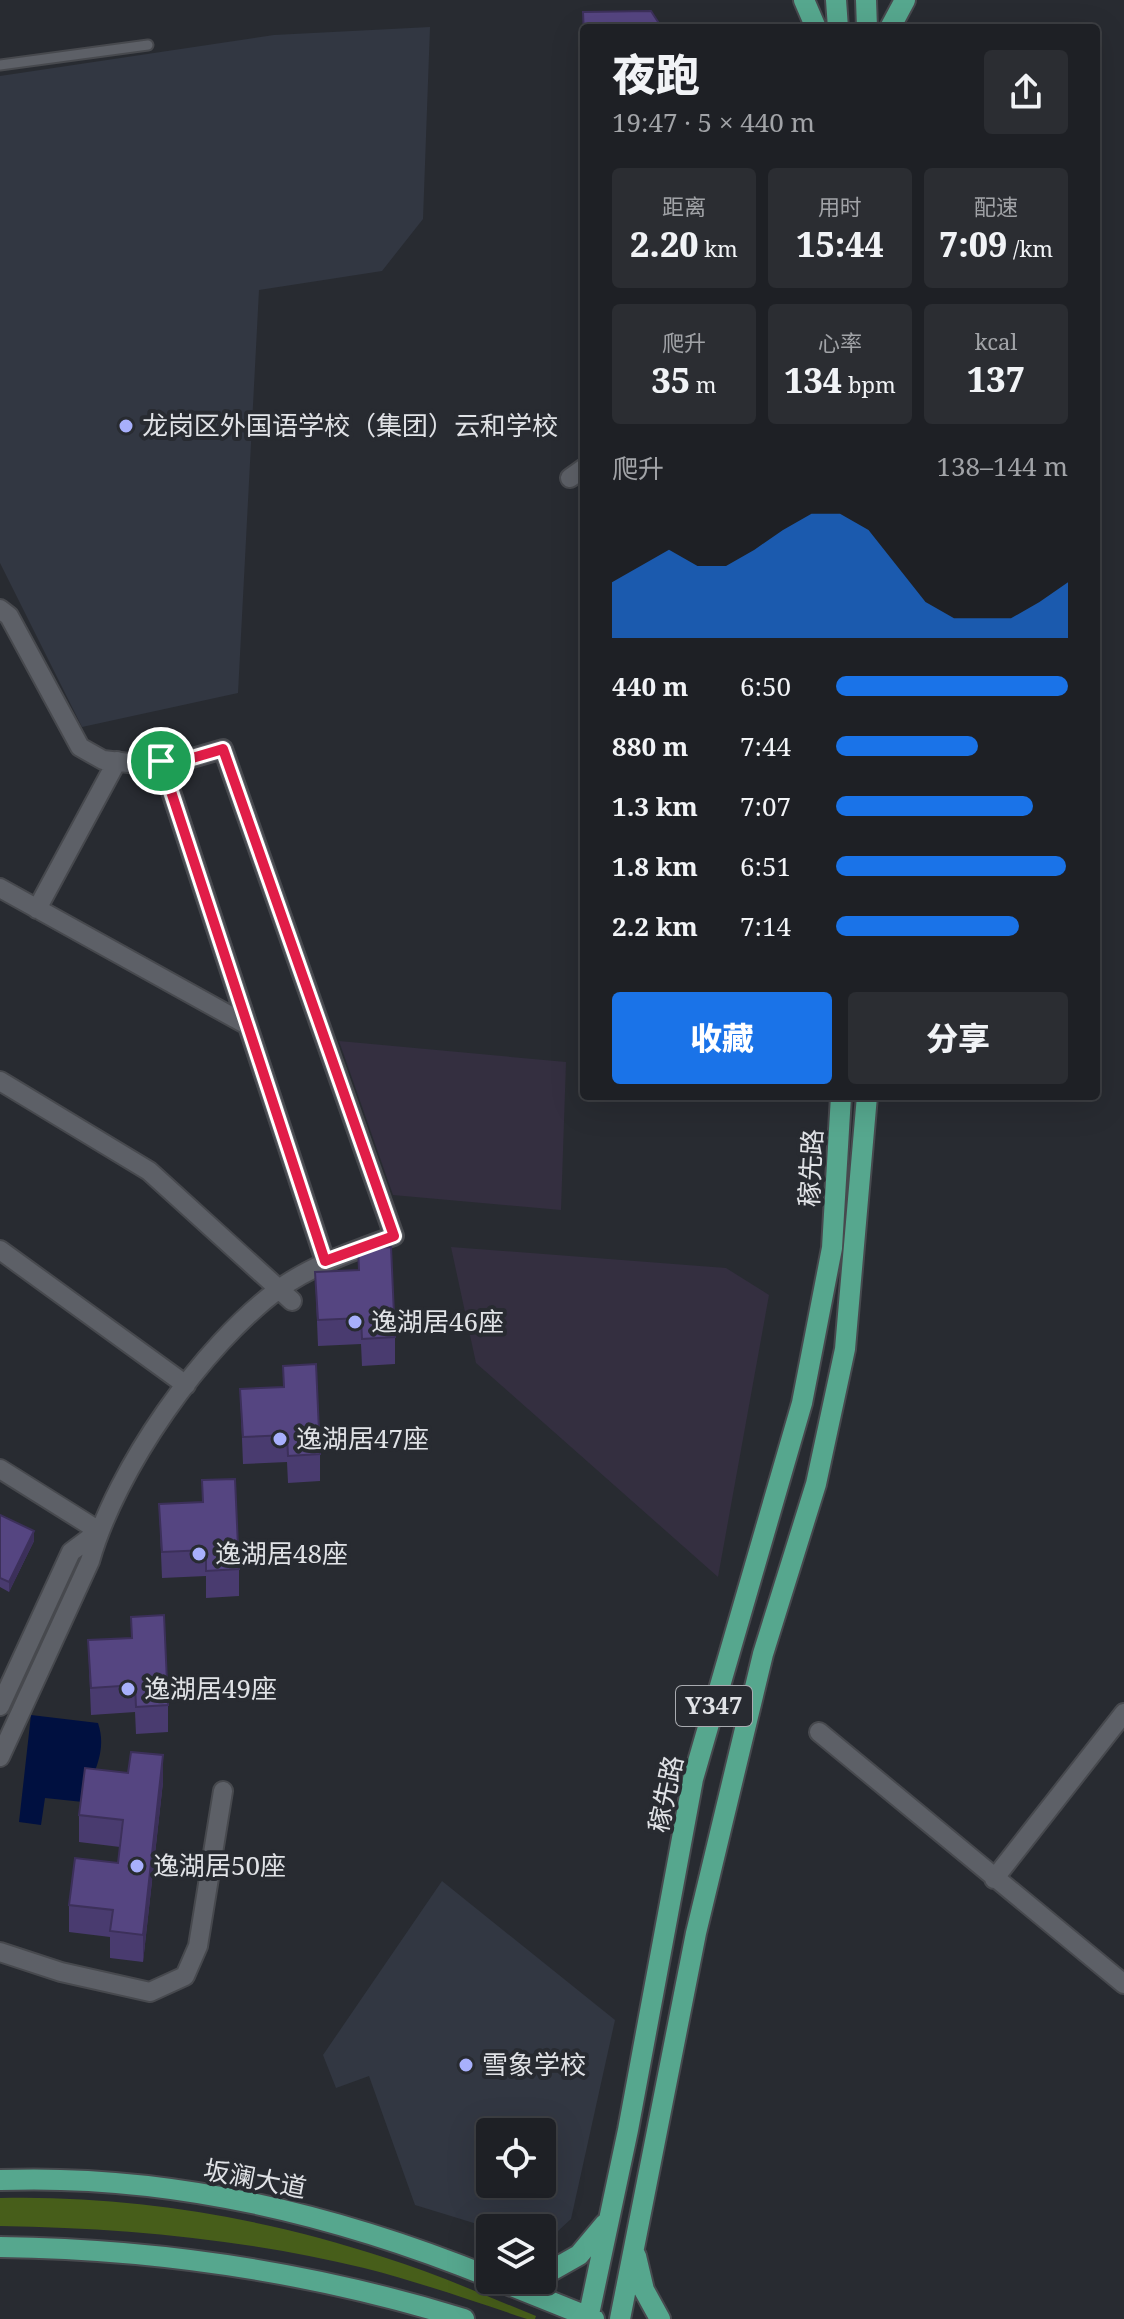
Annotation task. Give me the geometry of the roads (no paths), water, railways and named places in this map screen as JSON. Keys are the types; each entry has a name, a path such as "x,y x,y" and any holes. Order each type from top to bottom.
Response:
{"main road":[{"path":"804,0 814,24"},
{"path":"836,0 838,24"},
{"path":"866,0 867,24"},
{"path":"892,24 905,0"},
{"name":"稼先路","path":"590,2318 693,1779 802,1403 832,1248 841,1100"},
{"name":"稼先路","path":"620,2319 696,1933 763,1654 816,1484 845,1349 867,1100"},
{"name":"坂澜大道","path":"0,2180 118,2184 228,2199 337,2223 476,2272"},
{"path":"556,2268 579,2255 609,2217"},
{"path":"636,2240 642,2281 660,2319"},
{"path":"0,2247 119,2251 239,2265 358,2289 464,2319"},
{"name":"坂澜大道","path":"531,2294 590,2318"}],"street":[{"path":"0,609 9,616 80,747 103,760 117,761 182,761 223,749 394,1236 325,1261 230,1335 186,1385 147,1442 99,1531 90,1561 0,1757"},
{"path":"37,909 117,761"},
{"path":"161,761 325,1261"},
{"path":"0,888 247,1025"},
{"path":"0,1081 149,1171 285,1295"},
{"path":"0,1250 186,1385"},
{"path":"0,1469 99,1531"},
{"path":"0,1706 71,1552 99,1531"},
{"path":"994,1879 1124,1713"},
{"path":"819,1732 1124,1984"},
{"path":"0,1952 61,1972 150,1992 185,1976 198,1946 223,1791"}],"lane":[{"path":"0,65 148,45"}],"place":[{"name":"龙岗区外国语学校（集团）云和学校","path":"126,426"},
{"name":"逸湖居46座","path":"355,1322"},
{"name":"逸湖居47座","path":"280,1439"},
{"name":"逸湖居48座","path":"199,1554"},
{"name":"逸湖居49座","path":"128,1689"},
{"name":"逸湖居50座","path":"137,1866"},
{"name":"雪象学校","path":"466,2065"}]}
